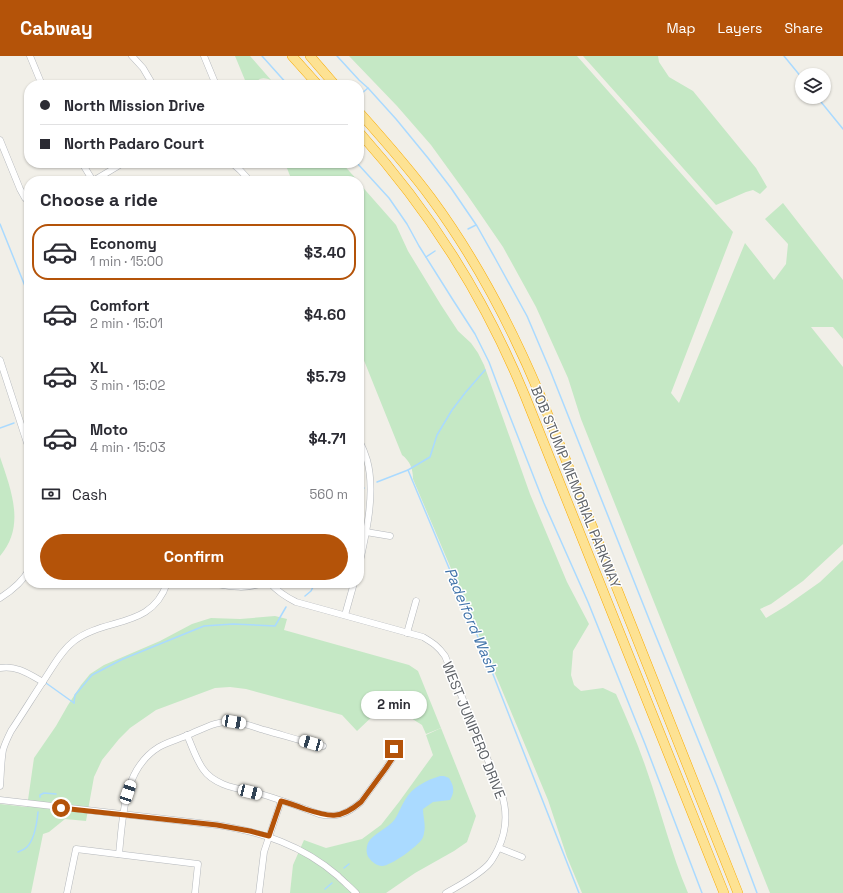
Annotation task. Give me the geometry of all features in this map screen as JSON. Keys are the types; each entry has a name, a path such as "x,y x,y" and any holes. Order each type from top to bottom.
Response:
{"highway":[{"path":"292,56 314,80"},
{"path":"310,56 331,80"},
{"name":"BOB STUMP MEMORIAL PARKWAY","path":"364,118 401,159 441,212 477,268 527,364 739,893"},
{"name":"BOB STUMP MEMORIAL PARKWAY","path":"364,138 401,181 432,222 462,268 495,328 523,390 723,893"}],"street":[{"path":"30,56 40,80"},
{"path":"132,56 143,68 150,80"},
{"path":"204,56 214,80"},
{"path":"0,140 24,196"},
{"path":"101,176 115,168"},
{"path":"238,168 245,176"},
{"path":"0,360 24,434"},
{"path":"364,454 368,464 371,489 364,542"},
{"path":"366,532 390,536"},
{"path":"0,598 9,592 24,577"},
{"path":"0,786 2,748 63,652 76,640 87,633 132,618 145,612 158,600 165,588"},
{"name":"WEST JUNIPERO DRIVE","path":"275,588 280,593 296,602 422,637 434,643 445,656 503,799 506,810 505,829 499,848 489,864 472,877 446,893"},
{"path":"345,616 353,588"},
{"path":"407,633 416,601"},
{"path":"0,668 10,668 23,671 43,682"},
{"path":"119,854 128,792 132,781 138,767 147,757 160,747 216,723 227,722 242,723 323,746"},
{"path":"187,735 203,770 213,779 230,786 261,794 329,816 336,816 350,810 361,802 392,759 394,749"},
{"path":"0,800 250,831 269,836 314,858 333,872 356,893"},
{"path":"259,893 263,858 281,801"},
{"path":"499,848 522,857"},
{"path":"67,893 76,849 198,864 195,893"}],"green space":[{"path":"235,56 250,56 271,80 265,78 258,80 245,80"},
{"path":"349,56 577,56 733,232 671,393 679,403 745,243 774,280 786,264 788,244 765,219 783,203 843,280 843,339 833,327 811,327 843,367 843,544 803,581 771,604 760,609 766,618 820,582 843,560 843,893 770,893 581,419 568,378 536,307 503,247 431,145 397,106"},
{"path":"583,56 658,56 659,62 669,77 693,91 756,168 767,187 760,194 753,190 716,205"},
{"path":"287,168 346,168 354,176 290,176"},
{"path":"364,189 396,225 408,251 441,305 458,331 471,343 484,365 530,494 567,582 589,624 573,651 571,675 574,685 581,691 603,688 616,694 644,761 676,863 688,893 582,893 567,857 548,800 413,479 410,466 402,455 364,360"},
{"path":"0,457 12,495 14,520 13,533 0,556"},
{"path":"275,616 287,619 284,630 409,665 418,671 441,728 426,734 422,725 403,713 388,710 377,712 357,731 342,715 246,689 230,687 215,688 156,710 130,728 102,760 94,777 86,821 65,819 49,832 43,834 31,893 0,893 0,804 27,807 34,758 81,685 90,674 104,665 160,641 192,624 211,618 240,619"},
{"path":"441,728 476,816 467,842 415,873 386,893 290,893 293,865 304,840 326,848 362,839 381,825 433,755 426,735"}],"water":[{"path":"440,776 449,778 453,786 453,794 450,800 433,802 423,809 425,827 424,834 420,842 410,851 391,863 382,866 373,862 367,853 367,845 370,840 389,826 412,791 425,782"}],"waterway":[{"path":"262,56 284,80"},
{"path":"337,56 359,80"},
{"path":"784,56 795,69"},
{"path":"364,84 396,119 451,188 477,226 527,316 717,786 757,893"},
{"path":"364,91 368,88"},
{"path":"823,104 843,129"},
{"path":"362,168 389,198 407,224 419,246 475,334 489,362 544,503 588,602 645,744 702,893"},
{"path":"0,224 24,284"},
{"path":"468,229 476,225"},
{"path":"426,257 435,251"},
{"name":"Padelford Wash","path":"377,482 408,470 430,457 437,435 452,410 485,370"},
{"path":"0,428 14,423"},
{"name":"Padelford Wash","path":"408,470 485,654 579,893"},
{"path":"305,596 312,588"},
{"path":"74,703 75,695 92,675 123,659 204,626 233,624 275,626 286,607"},
{"path":"46,683 74,703"},
{"path":"40,797 40,795 44,793 56,794"},
{"path":"18,852 26,848 32,840 38,812"},
{"path":"344,868 349,864"},
{"path":"325,889 332,883"}],"route":[{"path":"61,808 217,825 269,836 281,801 329,816 336,816 355,807 361,802 386,768 392,759 394,749"}]}
